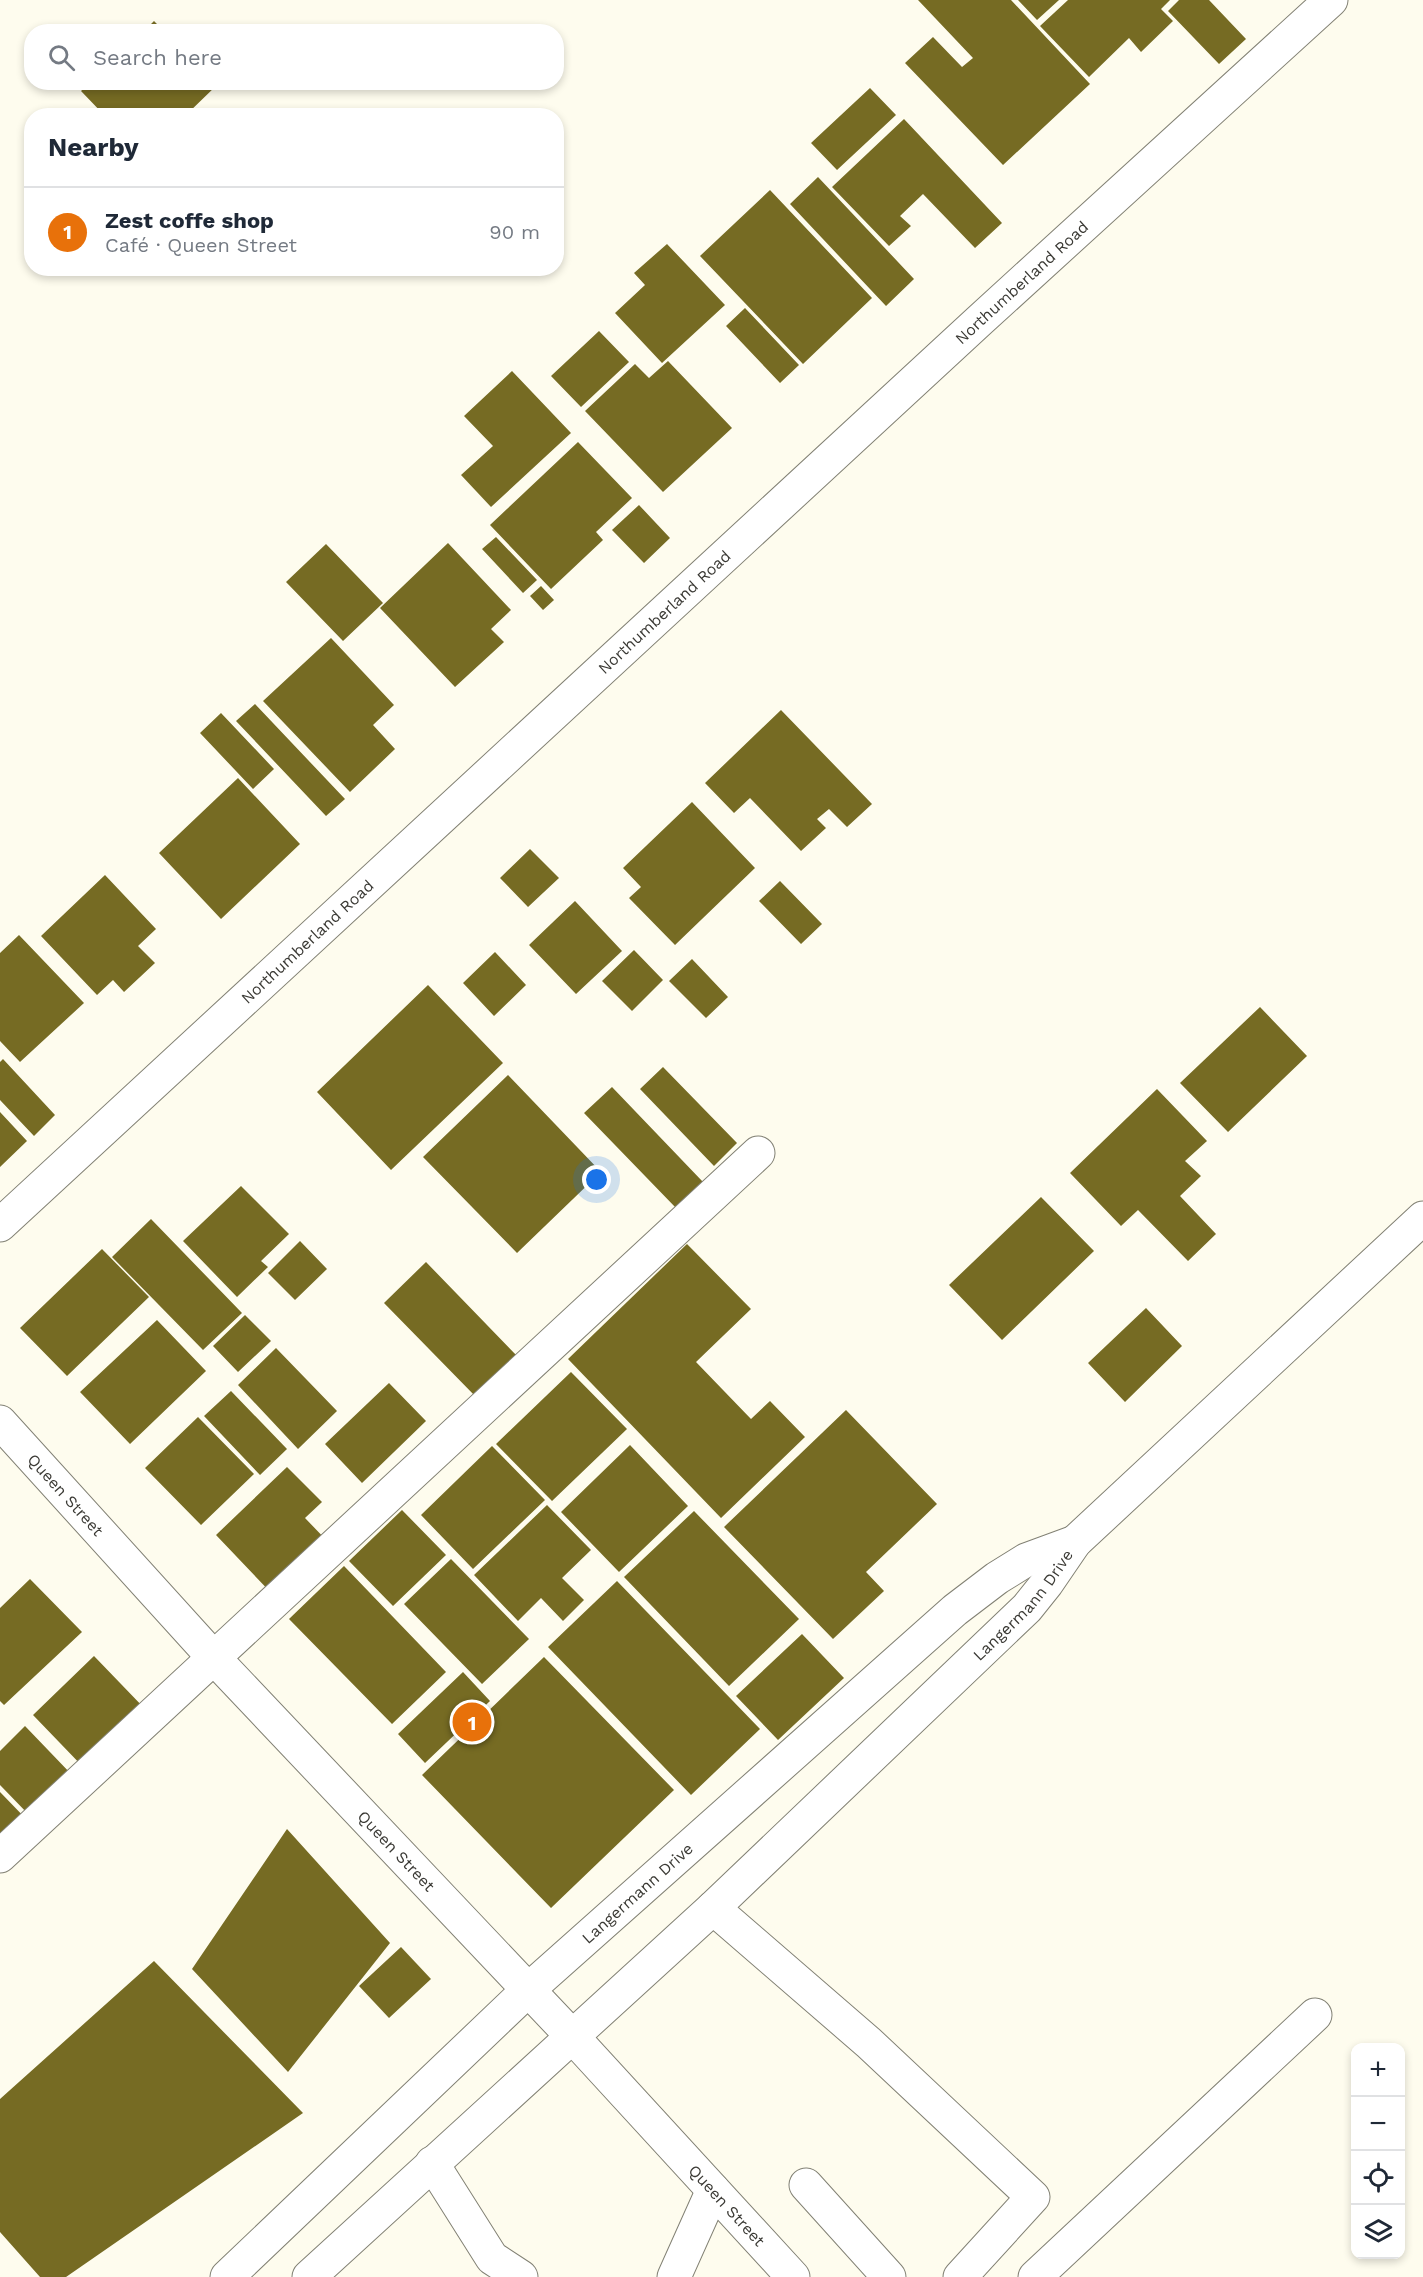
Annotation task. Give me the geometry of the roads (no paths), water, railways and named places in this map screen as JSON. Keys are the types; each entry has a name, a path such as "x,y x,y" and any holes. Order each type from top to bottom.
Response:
{"main road":[{"name":"Northumberland Road","path":"0,1225 970,329 1331,0"},
{"path":"0,1856 758,1153"},
{"name":"Langermann Drive","path":"309,2277 713,1908 1027,1608 1075,1542 1423,1218"},
{"name":"Queen Street","path":"0,1422 214,1658 572,2035 793,2277"},
{"name":"Langermann Drive","path":"226,2277 528,1990 955,1610 997,1578 1026,1560 1075,1542"},
{"path":"713,1908 869,2043 1033,2197 960,2277"},
{"path":"1035,2277 1315,2015"},
{"path":"432,2163 489,2267 520,2277"},
{"path":"806,2185 889,2277"},
{"path":"674,2277 713,2190"}],"place":[{"name":"Zest coffe shop","path":"472,1722"}]}
